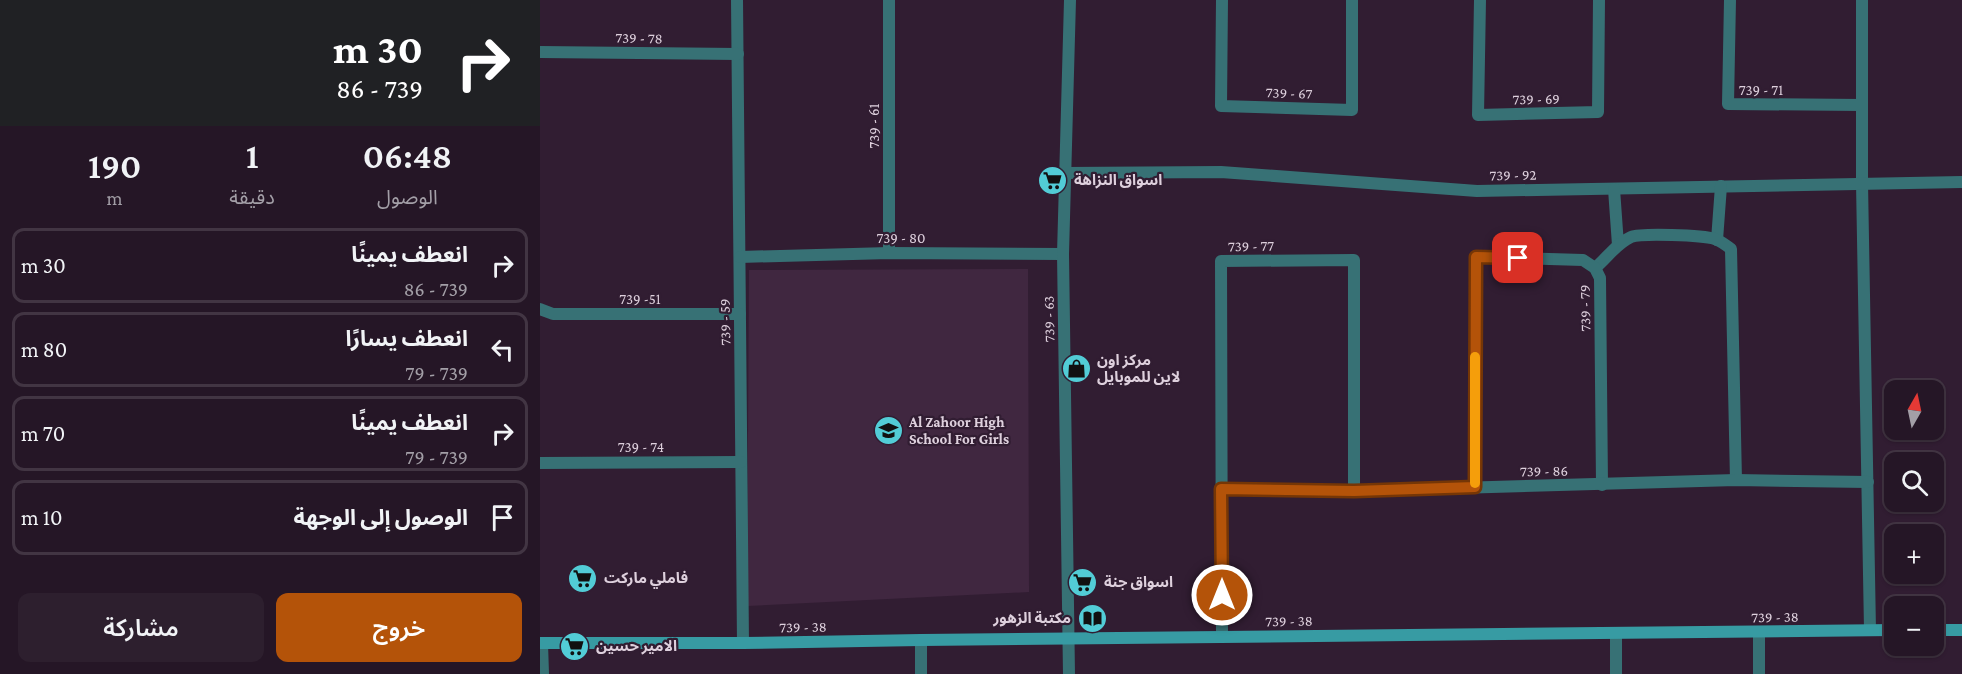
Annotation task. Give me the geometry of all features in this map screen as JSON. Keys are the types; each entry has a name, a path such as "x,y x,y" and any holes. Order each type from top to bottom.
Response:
{"street":[{"name":"739 - 59","path":"737,0 743,643"},
{"name":"739 - 61","path":"890,0 890,253"},
{"name":"739 - 63","path":"1069,674 1063,254 1070,0"},
{"name":"739 - 67","path":"1222,0 1221,106 1352,110 1352,0"},
{"name":"739 - 69","path":"1480,0 1478,115 1598,112 1599,0"},
{"name":"739 - 71","path":"1730,0 1728,104 1862,105"},
{"path":"1862,0 1862,183 1870,630"},
{"name":"739 - 78","path":"540,52 738,54"},
{"name":"739 - 92","path":"1065,172 1221,172 1477,190 1962,182"},
{"path":"1717,240 1721,186"},
{"path":"1614,189 1618,245"},
{"path":"1595,268 1618,245 1632,236 1698,236 1717,240 1731,249 1736,480"},
{"name":"739 - 80","path":"740,256 890,253 1063,254"},
{"name":"739 - 79","path":"1475,487 1476,257 1583,260 1595,268 1600,278 1602,485"},
{"name":"739 - 77","path":"1222,637 1221,261 1354,260 1354,491"},
{"name":"739 -51","path":"540,310 553,314 740,314"},
{"name":"739 - 74","path":"540,462 741,462"},
{"name":"739 - 86","path":"1221,489 1354,491 1736,480 1868,482"},
{"name":"739 - 38","path":"541,643 743,643 1884,630"},
{"path":"1944,630 1962,630"},
{"path":"1616,633 1616,674"},
{"path":"1759,633 1759,674"},
{"path":"921,640 921,674"},
{"path":"541,643 543,674"}],"shaded area":[{"name":"Al Zahoor High School For Girls","path":"1028,269 1029,592 747,606 749,270"}],"slow traffic":[{"path":"1475,357 1475,483"}],"place":[{"name":"اسواق النزاهة","path":"1053,180"},
{"name":"مركز اون لاين للموبايل","path":"1076,369"},
{"name":"Al Zahoor High School For Girls","path":"888,431"},
{"name":"فاملي ماركت","path":"583,578"},
{"name":"اسواق جنة","path":"1083,582"},
{"name":"مكتبة الزهور","path":"1092,618"},
{"name":"الامير حسين","path":"575,646"}],"route":[{"path":"1222,595 1221,489 1354,491 1475,487 1476,257 1518,258"}]}
